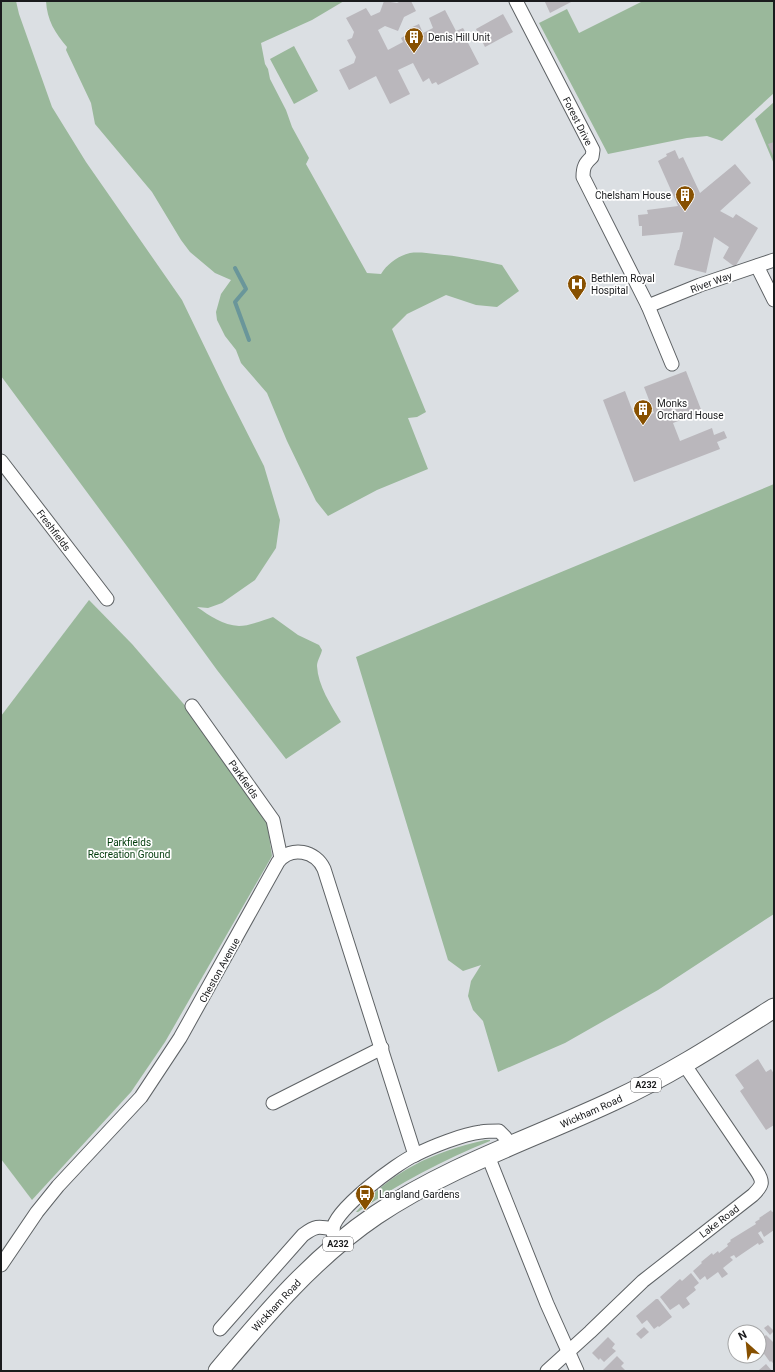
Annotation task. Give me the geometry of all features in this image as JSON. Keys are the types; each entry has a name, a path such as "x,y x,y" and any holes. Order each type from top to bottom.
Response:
{"highway":[{"name":"Wickham Road","path":"218,1371 336,1236 377,1215 412,1192 451,1172 614,1101 684,1064 774,1008"}],"street":[{"name":"Forest Drive","path":"516,1 593,150 592,157 583,169 583,177 648,306 672,364"},
{"name":"River Way","path":"648,306 700,285 774,260"},
{"path":"757,266 774,300"},
{"name":"Freshfields","path":"1,461 107,599"},
{"name":"Parkfields","path":"192,706 273,820 281,858"},
{"path":"281,858 292,852 304,852 319,860 322,865 331,888 415,1155"},
{"name":"Cheston Avenue","path":"1,1265 37,1212 58,1186 141,1097 152,1082 180,1038 281,858"},
{"path":"273,1103 382,1048"},
{"name":"Lake Road","path":"568,1353 643,1281 753,1196 762,1184 762,1180 756,1170 684,1064"},
{"name":"Wickham Road","path":"336,1236 335,1223 350,1205 386,1172 415,1155 455,1139 481,1132 499,1131 504,1137 508,1146"},
{"path":"488,1156 547,1304 577,1371"},
{"path":"220,1329 303,1234 311,1228 319,1226 336,1236"},
{"path":"547,1371 568,1353"}],"green space":[{"path":"1,1 16,1 19,14 52,107 86,162 182,300 264,466 280,520 276,548 255,580 222,603 208,608 197,607 217,620 239,626 256,623 273,617 298,635 319,645 322,650 317,666 320,681 322,688 341,722 286,759 217,670 1,376"},
{"path":"46,1 344,1 312,20 261,43 265,64 268,69 270,79 286,110 292,127 309,158 306,164 367,273 381,274 393,261 410,253 444,255 469,258 502,265 519,291 497,307 476,305 446,295 407,314 392,329 426,412 417,417 408,418 428,469 377,490 328,516 316,501 287,441 267,393 241,363 236,350 225,336 217,320 216,312 221,294 231,280 215,273 190,252 152,192 95,124 91,103 66,50 67,47 52,26"},
{"path":"643,1 774,1 774,93 722,141 707,136 687,138 608,154 539,23 567,9 579,33"},
{"path":"294,46 318,91 294,104 270,59"},
{"path":"774,102 774,164 755,119"},
{"path":"774,484 774,914 658,990 565,1043 498,1072 483,1021 473,1010 468,996 471,981 481,965 463,971 448,960 356,657"},
{"name":"Parkfields Recreation Ground","path":"89,600 132,644 188,709 267,822 272,856 165,1042 131,1092 32,1200 1,1159 1,716"},
{"path":"485,1140 490,1141 455,1156 422,1173 389,1191 356,1212 384,1185 414,1165 447,1151"}],"building":[{"name":"Denis Hill Unit","path":"384,1 397,3 401,1 411,1 416,11 404,17 398,31 385,26 378,30 388,50 403,42 401,38 410,33 408,29 419,24 423,33 433,28 429,18 445,10 456,31 463,28 468,37 466,39 479,64 438,85 436,82 432,84 429,78 423,82 413,63 398,70 410,94 390,104 376,76 349,90 339,70 354,63 356,57 347,40 352,38 354,32 346,18 366,8 371,16 380,12"},
{"path":"573,1 550,13 545,2"},
{"path":"503,14 513,32 485,47 476,29"},
{"path":"774,142 774,158 768,144"},
{"name":"Chelsham House","path":"675,150 679,159 683,157 700,193 735,164 751,183 720,211 733,218 736,214 758,228 735,267 723,258 729,247 714,237 706,273 674,265 683,232 642,236 642,226 639,226 638,215 648,214 647,210 678,206 658,161 667,156 666,154"},
{"name":"Monks Orchard House","path":"686,371 702,412 673,423 680,441 712,428 714,435 724,431 727,438 717,442 720,449 634,482 603,400 625,391 636,420 654,413 644,387"},
{"path":"758,1059 766,1072 771,1069 774,1074 774,1125 766,1130 740,1091 744,1088 735,1075"},
{"path":"771,1210 772,1212 774,1211 774,1230 764,1237 761,1231 758,1233 764,1242 759,1245 758,1243 736,1258 734,1255 730,1257 733,1260 723,1268 728,1274 722,1278 718,1272 707,1280 705,1276 700,1280 693,1271 702,1263 701,1262 712,1253 713,1255 718,1251 719,1253 728,1246 727,1244 731,1241 730,1240 756,1224 755,1222 760,1219 759,1218"},
{"path":"691,1273 699,1283 694,1287 696,1290 686,1298 690,1304 683,1309 679,1304 670,1310 660,1297 680,1279 682,1281"},
{"path":"656,1299 658,1299 672,1317 654,1329 647,1320 642,1324 636,1316"},
{"path":"767,1326 774,1331 770,1335 767,1332"},
{"path":"644,1327 649,1332 641,1339 636,1334"},
{"path":"767,1336 774,1343 774,1364 771,1361 770,1362 767,1358"},
{"path":"608,1337 615,1344 612,1348 616,1351 604,1362 600,1358 599,1360 592,1353"},
{"path":"617,1356 624,1363 621,1366 625,1370 624,1371 602,1371"},
{"path":"766,1364 772,1371 760,1371 759,1370"}],"waterway":[{"path":"235,268 246,289 235,302 249,340"}],"place":[{"name":"Denis Hill Unit","path":"414,54"},
{"name":"Chelsham House","path":"685,212"},
{"name":"Bethlem Royal Hospital","path":"577,301"},
{"name":"Monks Orchard House","path":"643,426"},
{"name":"Langland Gardens","path":"365,1211"}]}
